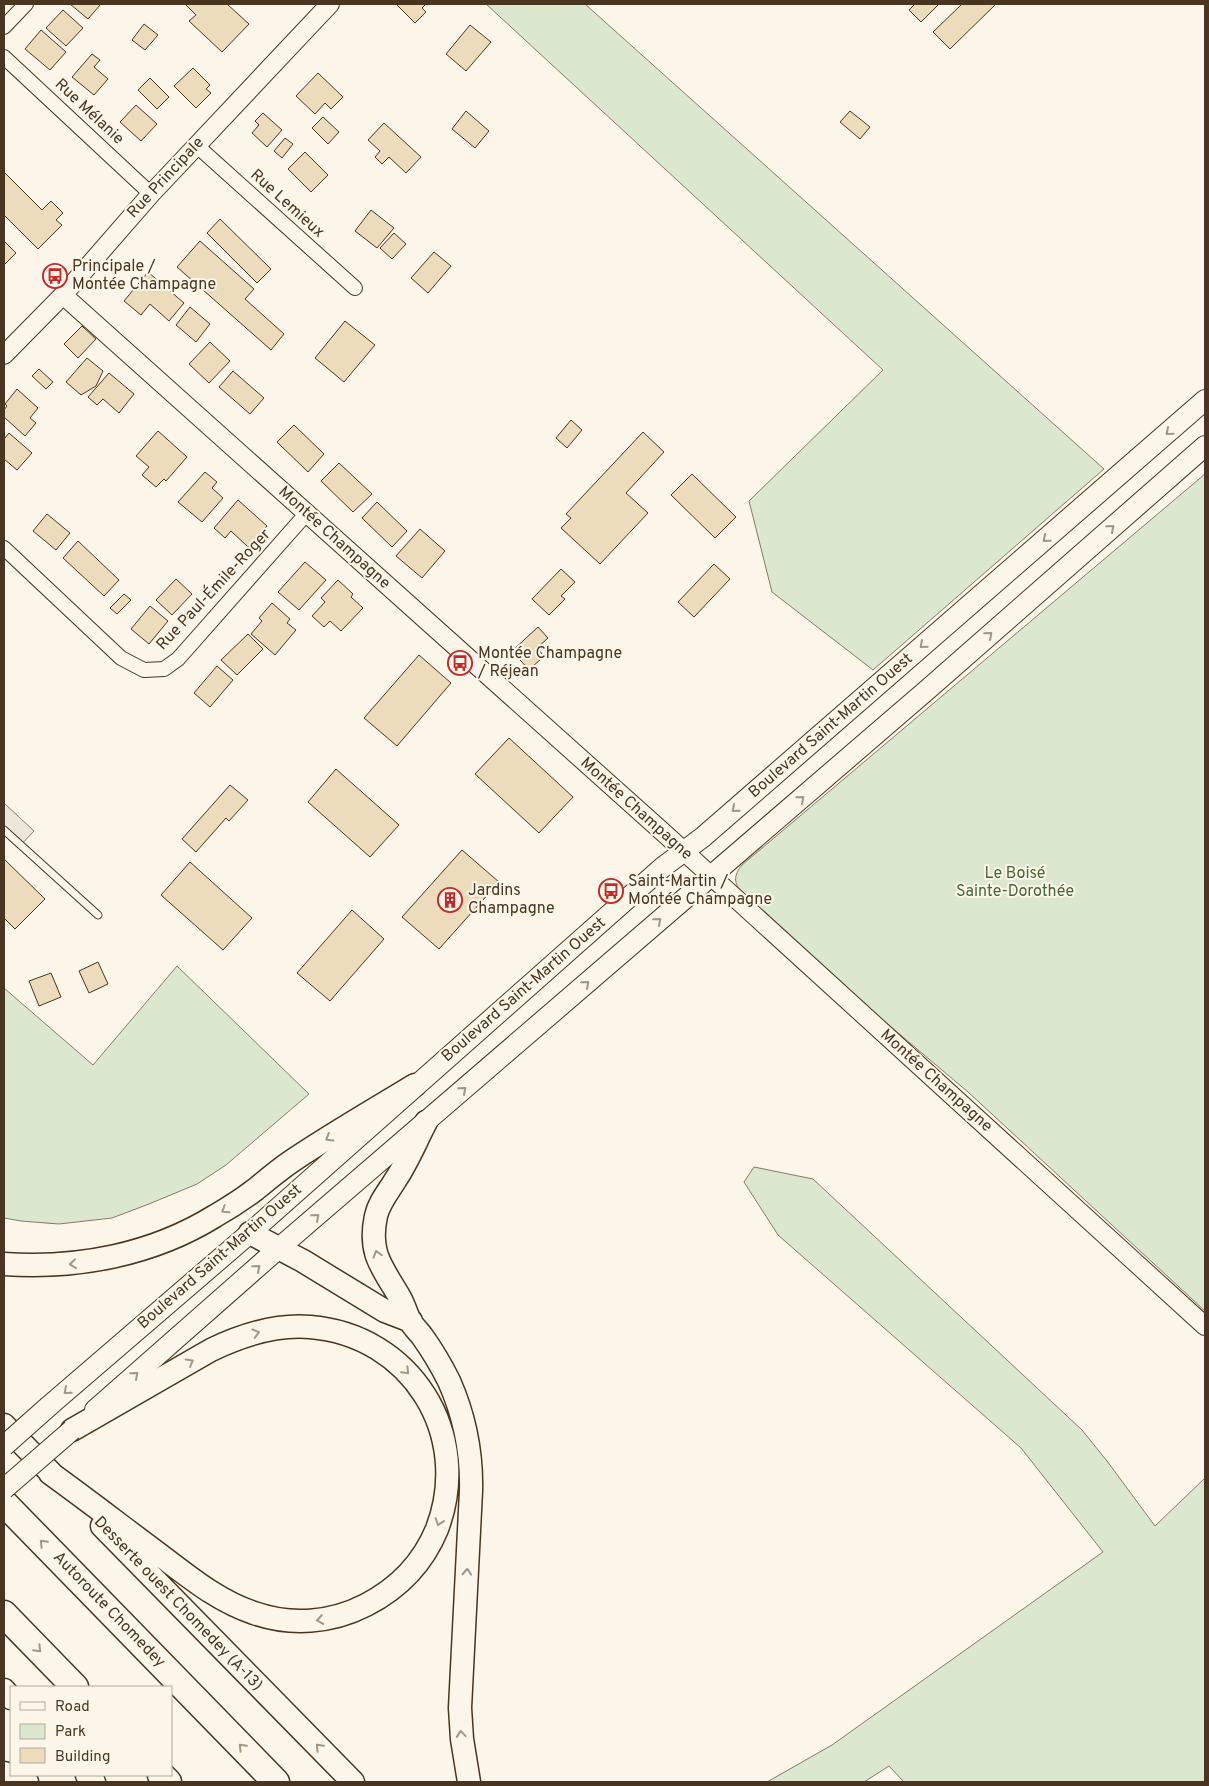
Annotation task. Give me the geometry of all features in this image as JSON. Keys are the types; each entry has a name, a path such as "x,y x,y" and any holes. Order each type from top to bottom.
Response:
{"highway":[{"name":"Autoroute Chomedey","path":"4,1503 276,1782"},
{"path":"4,1614 74,1686"}],"main road":[{"name":"Boulevard Saint-Martin Ouest","path":"4,1446 250,1233 656,873 739,806 1205,400"},
{"name":"Boulevard Saint-Martin Ouest","path":"4,1488 1205,446"},
{"path":"4,1264 65,1264 101,1260 182,1234 226,1209 255,1190 290,1162 415,1085"},
{"path":"426,1122 376,1214 375,1249 381,1268 400,1297 410,1322 430,1348 448,1380 464,1417 471,1474 460,1708 468,1782"},
{"path":"250,1233 311,1265 385,1311 410,1322"},
{"path":"50,1473 190,1578 222,1599 254,1613 296,1621 321,1620 348,1613 374,1602 397,1586 409,1574 427,1548 440,1519 447,1490 445,1445 435,1414 421,1389 402,1367 383,1351 359,1339 319,1328 269,1329 229,1342 211,1350 72,1430"},
{"name":"Desserte ouest Chomedey (A-13)","path":"4,1425 353,1782"},
{"path":"12,1776 27,1782"}],"street":[{"path":"4,27 26,4"},
{"name":"Rue Principale","path":"4,354 63,295 151,194 330,4"},
{"name":"Rue Mélanie","path":"4,57 151,194"},
{"name":"Rue Lemieux","path":"196,145 355,288"},
{"name":"Montée Champagne","path":"63,295 711,876 1205,1326"},
{"name":"Rue Paul-Émile-Roger","path":"4,548 121,658 144,670 164,669 178,658 307,514"}],"lane":[{"path":"4,830 98,915"}],"green space":[{"path":"486,4 585,4 1104,469 873,670 772,592 749,501 883,370"},
{"name":"Le Boisé Sainte-Dorothée","path":"1205,474 1205,1311 968,1092 878,1016 742,892 737,885 736,879 737,872 742,865"},
{"path":"177,966 309,1094 226,1165 197,1184 149,1204 112,1218 59,1224 4,1218 4,988 93,1065"},
{"path":"754,1167 813,1179 1082,1430 1155,1526 1205,1478 1205,1782 904,1782 889,1766 864,1782 767,1782 832,1745 1103,1552 1021,1448 778,1235 744,1182"}],"shaded area":[{"path":"4,803 34,831 18,848 4,835"}],"building":[{"path":"70,4 101,4 88,19"},
{"path":"187,4 227,4 249,24 222,52 189,21 196,15"},
{"path":"396,4 426,4 422,8 426,12 415,23"},
{"path":"915,4 939,4 921,22 909,10"},
{"path":"962,4 996,4 950,49 933,32"},
{"path":"63,10 83,28 66,46 46,28"},
{"path":"144,24 158,35 145,50 132,40"},
{"path":"470,25 491,42 466,71 446,54"},
{"path":"41,30 66,52 50,70 25,49"},
{"path":"92,54 100,60 94,67 108,79 94,95 72,77"},
{"path":"193,68 210,85 206,89 211,93 196,108 174,86"},
{"path":"318,73 343,97 331,109 325,103 315,114 296,96"},
{"path":"150,78 169,97 157,109 138,90"},
{"path":"136,105 157,124 141,141 120,122"},
{"path":"466,111 489,131 475,148 452,129"},
{"path":"850,111 870,127 860,139 840,122"},
{"path":"263,113 282,130 267,147 252,133 259,125 255,121"},
{"path":"323,117 339,132 328,144 312,128"},
{"path":"384,123 421,157 406,173 389,157 382,164 375,157 380,151 368,140"},
{"path":"285,138 293,144 282,158 274,151"},
{"path":"305,152 328,175 311,192 288,169"},
{"path":"4,172 42,210 51,201 63,213 56,220 62,225 38,249 4,215"},
{"path":"371,210 394,228 377,248 355,231"},
{"path":"220,219 271,269 257,283 207,233"},
{"path":"394,233 406,244 392,259 380,248"},
{"path":"4,241 16,253 4,265"},
{"path":"200,241 254,289 245,299 284,334 271,350 177,267"},
{"path":"434,252 451,266 428,293 411,278"},
{"path":"148,272 184,303 169,321 150,304 141,315 124,301"},
{"path":"190,307 210,324 196,342 176,325"},
{"path":"345,321 375,345 344,382 315,358"},
{"path":"82,326 96,339 78,358 64,344"},
{"path":"210,342 230,361 209,383 189,364"},
{"path":"87,358 103,371 96,386 81,395 66,382"},
{"path":"39,369 53,382 46,389 32,376"},
{"path":"233,371 264,398 250,414 219,387"},
{"path":"109,373 134,394 119,413 103,399 97,405 88,397"},
{"path":"17,389 38,408 30,418 36,423 25,436 4,417 4,410 7,406 5,404"},
{"path":"571,420 582,430 567,448 556,438"},
{"path":"294,425 324,454 308,472 277,442"},
{"path":"158,431 187,457 166,481 164,479 156,487 142,475 149,467 136,456"},
{"path":"643,432 664,452 626,493 648,513 600,564 561,528 571,518 566,514"},
{"path":"9,433 32,453 17,470 4,459 4,439"},
{"path":"339,463 372,494 353,512 321,481"},
{"path":"205,472 217,482 212,488 223,498 202,522 178,502"},
{"path":"692,474 736,517 715,538 671,495"},
{"path":"238,500 267,526 248,547 231,531 225,538 214,528"},
{"path":"377,502 407,531 392,547 362,518"},
{"path":"47,514 70,533 56,550 33,531"},
{"path":"420,529 445,551 422,578 396,556"},
{"path":"78,541 119,580 104,596 63,558"},
{"path":"305,562 326,580 299,610 278,592"},
{"path":"714,564 730,579 694,617 678,602"},
{"path":"561,569 575,582 561,596 565,599 549,615 532,599"},
{"path":"176,579 192,594 172,615 156,600"},
{"path":"338,580 353,594 351,597 363,608 341,631 330,621 324,627 312,616 325,602 321,598"},
{"path":"124,594 131,600 117,614 110,608"},
{"path":"272,603 290,619 287,623 296,630 275,655 251,634 262,621 259,618"},
{"path":"150,606 168,621 149,644 131,629"},
{"path":"538,627 548,638 537,648 544,656 529,670 512,651"},
{"path":"248,634 263,649 237,675 221,660"},
{"path":"419,655 451,683 397,746 364,718"},
{"path":"217,666 233,680 210,707 194,693"},
{"path":"509,738 573,797 539,833 475,774"},
{"path":"336,769 399,825 370,857 308,802"},
{"path":"230,785 248,800 229,821 226,818 196,852 182,839"},
{"name":"Jardins Champagne","path":"462,850 499,882 439,949 402,917"},
{"path":"4,859 45,899 15,929 4,918"},
{"path":"190,862 252,918 223,950 161,895"},
{"path":"352,910 384,939 330,1001 297,973"},
{"path":"98,962 108,984 89,993 79,971"},
{"path":"51,973 61,997 39,1006 29,981"}],"place":[{"name":"Principale / Montée Champagne","path":"55,276"},
{"name":"Montée Champagne / Réjean","path":"460,663"},
{"name":"Saint-Martin / Montée Champagne","path":"611,891"},
{"name":"Jardins Champagne","path":"450,900"}]}
